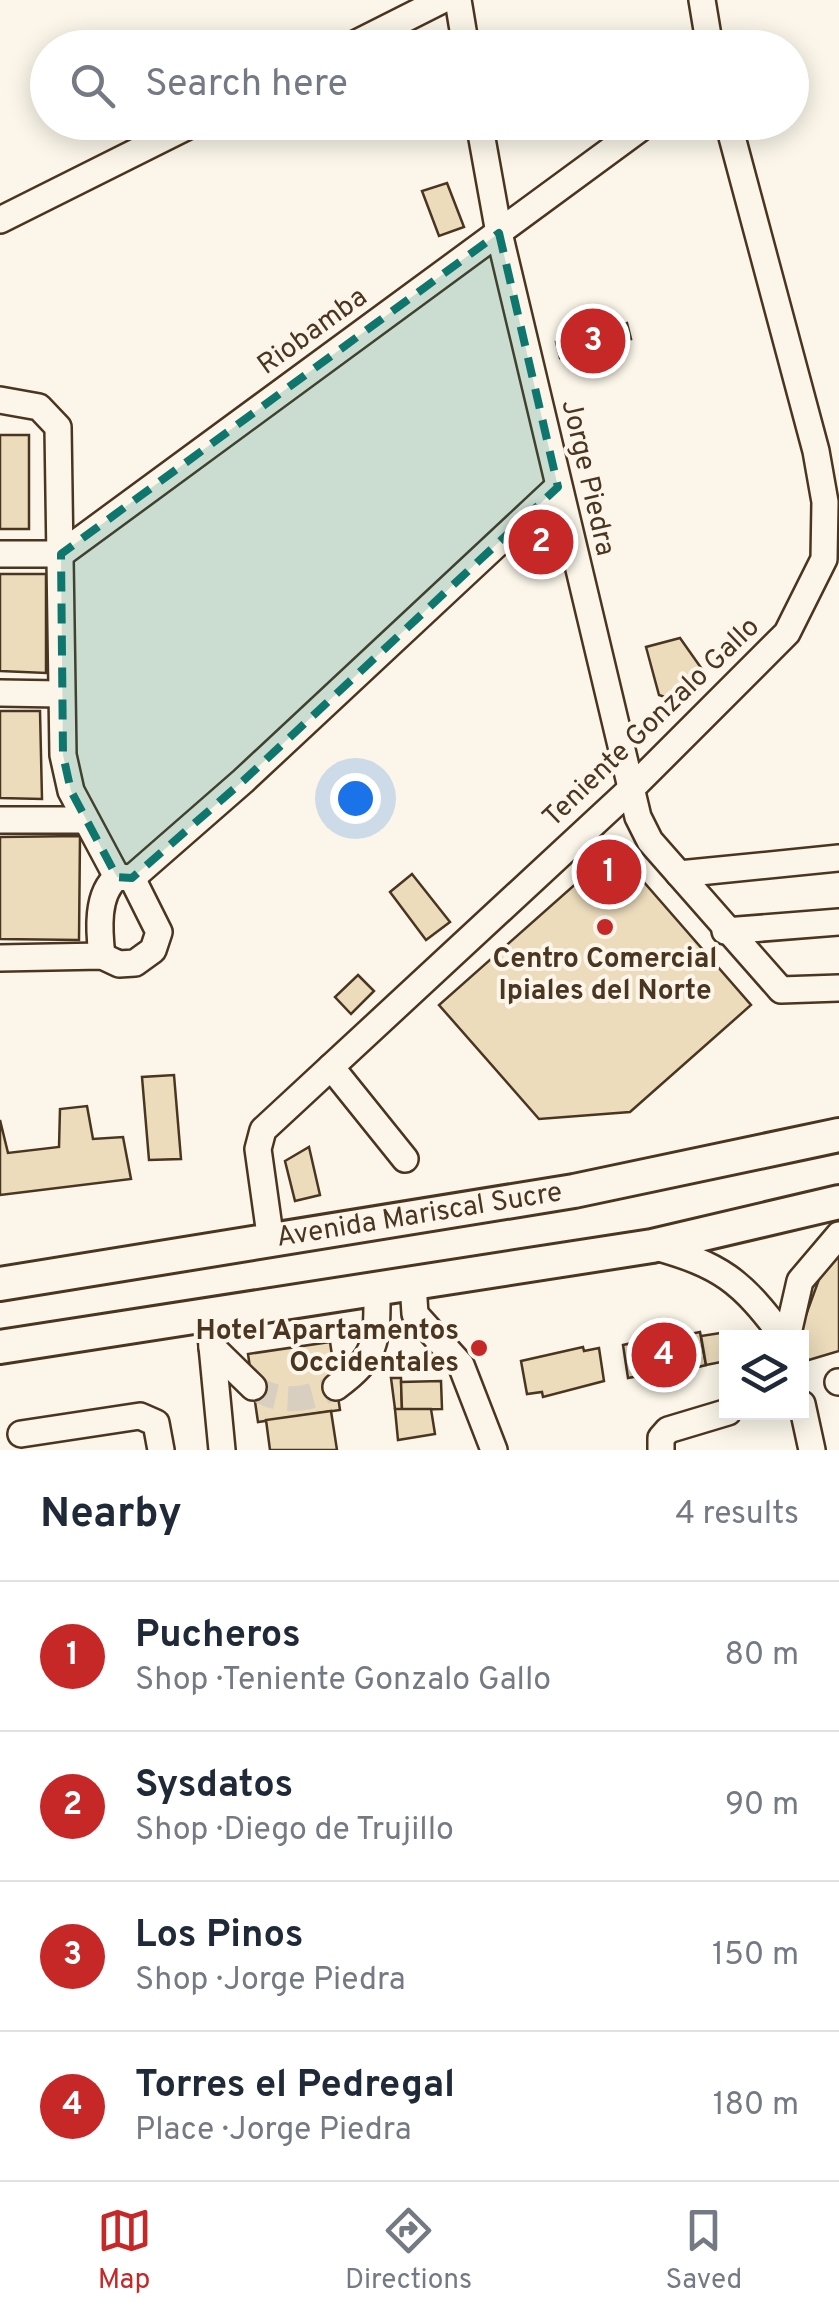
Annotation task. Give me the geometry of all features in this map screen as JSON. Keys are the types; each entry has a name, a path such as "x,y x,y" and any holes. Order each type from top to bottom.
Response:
{"main road":[{"name":"Avenida Mariscal Sucre","path":"0,1284 574,1191 839,1135"},
{"path":"0,1347 211,1331 378,1289 652,1246 839,1202"}],"street":[{"path":"382,30 442,0"},
{"path":"458,0 463,30"},
{"path":"702,0 707,30"},
{"path":"0,220 160,140"},
{"name":"Jorge Piedra","path":"482,140 498,234 558,487 632,788 650,840 724,931 781,990 839,988"},
{"name":"Riobamba","path":"62,554 625,140"},
{"name":"Teniente Gonzalo Gallo","path":"271,1242 259,1138 632,788 787,633 824,559 826,502 816,451 733,140"},
{"path":"0,400 39,407 58,427 62,554 60,694 67,773 85,820 159,932 153,950 135,963 118,964 102,956 0,958"},
{"path":"102,956 104,894 244,781 558,487"},
{"path":"0,554 62,554"},
{"path":"0,692 60,694"},
{"path":"0,820 85,820"},
{"path":"679,874 839,858"},
{"path":"724,931 839,922"},
{"path":"331,1067 405,1159"},
{"path":"788,1330 800,1281 839,1235"},
{"path":"652,1246 696,1258 730,1277 746,1288 780,1330"},
{"path":"413,1284 415,1314 461,1365 494,1450"},
{"path":"336,1387 360,1370 377,1342 378,1289"},
{"path":"211,1331 254,1388"},
{"path":"211,1331 222,1450"},
{"path":"662,1450 661,1438 668,1430 719,1415"},
{"path":"20,1434 140,1416 156,1423 161,1450"},
{"path":"805,1420 812,1450"}],"highlighted area":[{"path":"499,233 558,487 243,781 132,878 117,877 71,791 63,755 61,554"}],"building":[{"path":"447,183 464,227 439,236 422,191"},
{"path":"627,323 631,339 560,358 556,342"},
{"path":"0,435 29,435 29,529 0,529"},
{"path":"547,532 553,558 522,565 519,552"},
{"path":"0,574 46,574 46,673 0,671"},
{"path":"680,638 704,672 668,698 659,695 646,647"},
{"path":"0,711 40,711 42,799 0,798"},
{"path":"80,836 79,940 0,939 0,837"},
{"name":"Centro Comercial Ipiales del Norte","path":"615,849 751,1005 630,1112 539,1119 439,1005"},
{"path":"412,874 450,922 426,940 390,892"},
{"path":"358,975 374,991 351,1014 335,997"},
{"path":"174,1075 181,1159 149,1160 142,1077"},
{"path":"87,1106 93,1139 123,1137 131,1179 0,1195 0,1120 8,1153 59,1147 60,1109"},
{"path":"309,1147 320,1195 295,1201 285,1161"},
{"path":"839,1256 839,1351 809,1360 809,1330 802,1330 802,1326 826,1260"},
{"path":"684,1331 685,1335 700,1332 706,1365 645,1381 644,1375 628,1378 623,1345"},
{"path":"719,1333 719,1362 706,1365 701,1336"},
{"path":"330,1342 340,1410 258,1422 248,1354"},
{"path":"583,1347 584,1351 599,1348 604,1381 543,1397 542,1392 527,1394 521,1361"},
{"path":"391,1378 401,1378 402,1410 395,1409"},
{"path":"441,1381 442,1409 402,1410 401,1382"},
{"path":"395,1409 431,1409 435,1434 398,1440"},
{"path":"331,1411 337,1450 270,1450 266,1420"}],"tunnel":[{"path":"253,1387 294,1399 336,1387"}],"place":[{"name":"Los Pinos","path":"593,341"},
{"name":"Sysdatos","path":"541,542"},
{"name":"Pucheros","path":"609,872"},
{"name":"Centro Comercial Ipiales del Norte","path":"605,927"},
{"name":"Hotel Apartamentos Occidentales","path":"479,1348"},
{"name":"Torres el Pedregal","path":"664,1355"}]}
